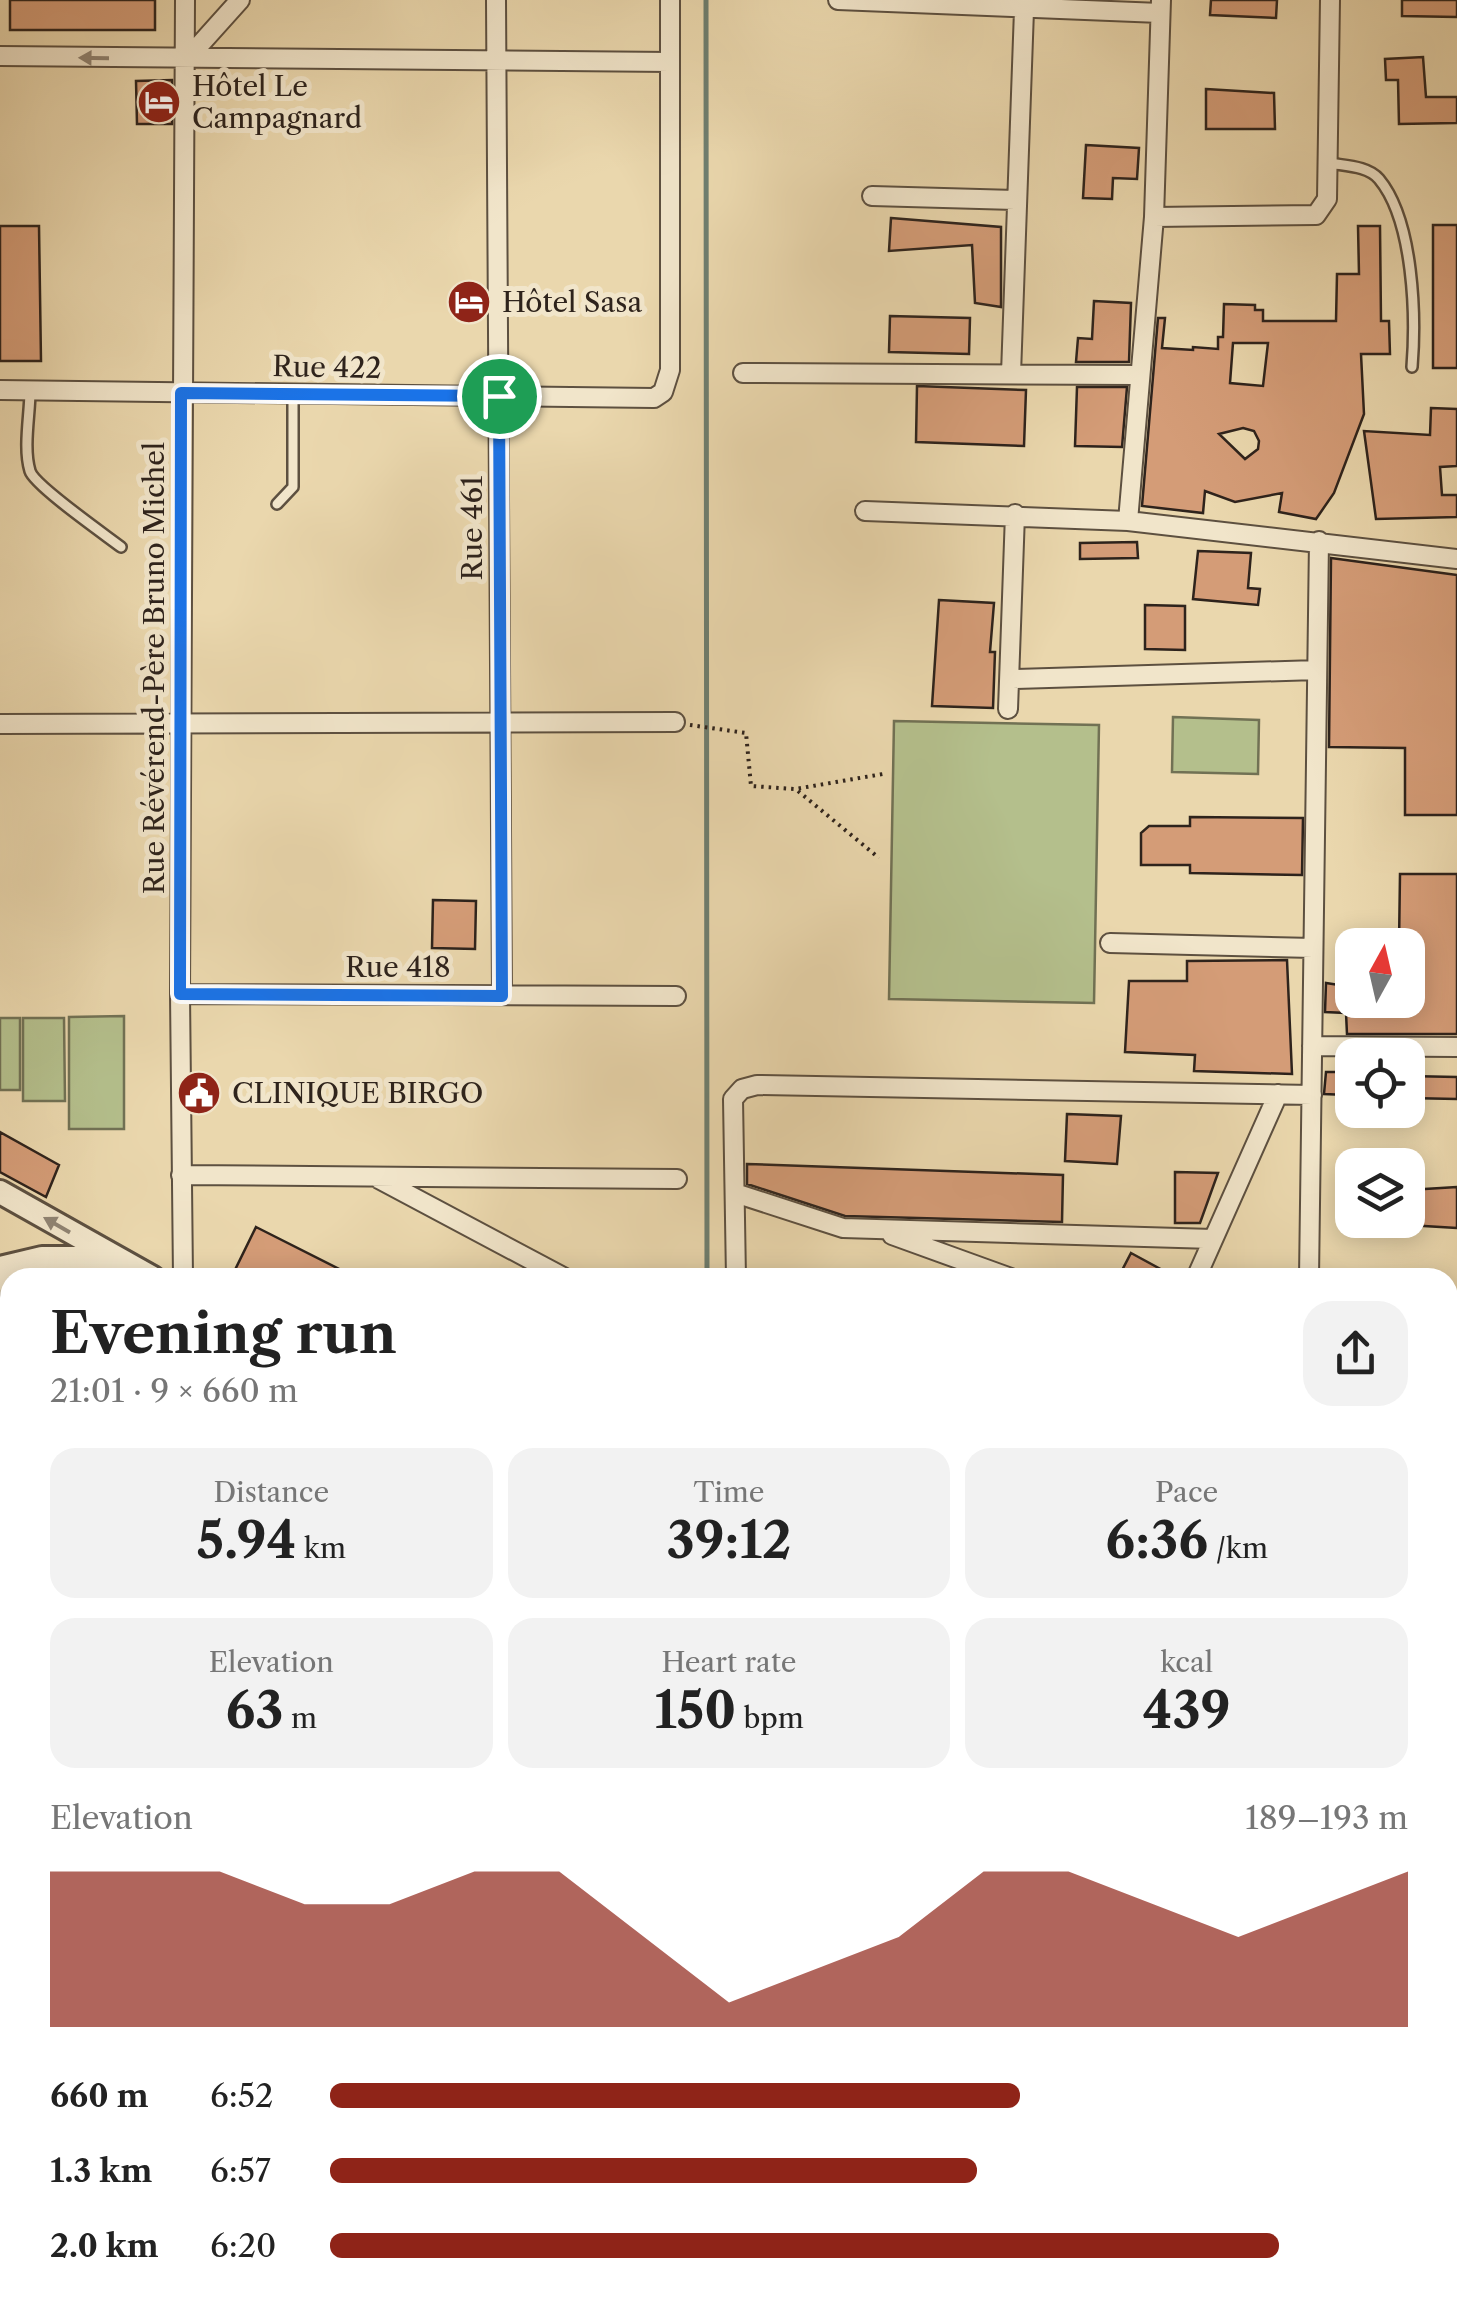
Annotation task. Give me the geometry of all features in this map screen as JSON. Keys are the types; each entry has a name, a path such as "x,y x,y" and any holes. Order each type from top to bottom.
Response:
{"street":[{"name":"Rue Révérend-Père Bruno Michel","path":"183,1268 181,393 185,0"},
{"path":"187,59 240,0"},
{"name":"Rue 461","path":"496,0 502,996"},
{"path":"0,56 670,62 670,0"},
{"path":"838,0 1024,10 1161,7 1154,218 1137,375 1128,521"},
{"path":"1154,218 1316,215 1326,200 1330,0"},
{"path":"1011,374 1024,10"},
{"name":"Rue 422","path":"0,390 654,398 662,392 670,370 670,62"},
{"path":"872,196 1015,200"},
{"path":"743,373 1137,375"},
{"path":"865,511 1128,521 1457,559"},
{"path":"1008,709 1015,514"},
{"path":"1309,1268 1319,541"},
{"path":"1012,680 1317,670"},
{"path":"0,724 675,722"},
{"path":"1110,943 1314,948"},
{"name":"Rue 418","path":"180,994 676,996"},
{"path":"1312,1046 1457,1048"},
{"path":"736,1268 733,1099 742,1089 757,1085 1312,1096"},
{"path":"1201,1268 1278,1094"},
{"path":"181,1175 677,1179"},
{"path":"374,1177 547,1268"},
{"path":"0,1192 134,1268"},
{"path":"735,1193 843,1228 1214,1239"},
{"path":"878,1230 983,1268"},
{"path":"1,1268 42,1258 114,1258"}],"lane":[{"path":"1326,162 1367,170 1379,179 1390,200 1407,256 1415,331 1412,368"},
{"path":"30,390 30,471 41,488 121,547"},
{"path":"277,504 293,487 294,394"}],"path":[{"path":"675,722 746,733 751,786 796,789 883,774"},
{"path":"796,789 879,858"}],"green space":[{"path":"1173,717 1259,720 1258,774 1172,772"},
{"path":"894,721 1099,725 1094,1003 889,999"},
{"path":"124,1016 124,1129 69,1129 69,1017"},
{"path":"0,1018 20,1018 20,1090 0,1090"},
{"path":"23,1018 64,1018 65,1101 23,1101"}],"building":[{"path":"10,0 155,0 155,30 10,30"},
{"path":"1211,0 1277,0 1276,18 1210,15"},
{"path":"1402,0 1457,0 1457,17 1402,16"},
{"path":"1423,57 1426,97 1457,97 1457,123 1399,124 1398,80 1386,80 1385,59"},
{"name":"Hôtel Le Campagnard","path":"172,80 172,124 137,124 136,81"},
{"path":"1206,89 1274,93 1275,129 1206,129"},
{"path":"1086,145 1139,148 1137,179 1113,178 1112,199 1083,198"},
{"path":"891,218 1001,227 1001,307 975,303 972,245 889,251"},
{"path":"1433,225 1457,225 1457,368 1433,368"},
{"path":"0,226 39,226 41,361 0,361"},
{"path":"1358,226 1380,226 1381,321 1389,321 1390,354 1361,354 1364,414 1334,493 1316,519 1279,512 1282,493 1235,502 1205,491 1203,513 1142,506 1158,318 1165,318 1162,348 1218,349 1218,337 1223,337 1224,304 1255,305 1255,310 1263,310 1263,321 1336,321 1337,274 1359,274","holes":["1233,343 1268,343 1263,386 1230,383","1243,428 1254,431 1259,441 1258,449 1245,459 1219,434"]},
{"path":"1094,301 1131,303 1129,362 1076,362 1078,338 1092,339"},
{"path":"890,316 970,318 969,354 889,352"},
{"path":"917,386 1026,390 1024,446 916,442"},
{"path":"1077,387 1127,387 1122,447 1075,446"},
{"path":"1431,408 1457,409 1457,466 1440,467 1442,495 1457,495 1457,517 1376,519 1364,431 1430,435"},
{"path":"1137,542 1138,558 1080,559 1080,543"},
{"path":"1198,551 1251,553 1248,588 1260,589 1258,605 1193,599"},
{"path":"1331,558 1457,575 1457,815 1405,815 1405,748 1329,747"},
{"path":"939,600 994,603 990,652 995,652 993,708 932,706"},
{"path":"1145,605 1185,606 1185,650 1145,649"},
{"path":"1190,817 1303,818 1302,875 1190,873 1190,865 1141,865 1141,833 1149,826 1190,826"},
{"path":"1400,874 1457,874 1457,1034 1347,1034 1346,1018 1425,1018 1425,928 1399,928"},
{"path":"433,900 476,901 475,949 432,948"},
{"path":"1287,960 1292,1074 1194,1071 1195,1055 1125,1052 1129,981 1187,981 1187,961"},
{"path":"1326,983 1335,984 1335,1012 1325,1012"},
{"path":"1326,1072 1335,1072 1335,1094 1324,1094"},
{"path":"1425,1076 1457,1077 1457,1099 1425,1098"},
{"path":"1067,1114 1121,1116 1117,1164 1065,1161"},
{"path":"0,1132 59,1165 46,1197 0,1172"},
{"path":"747,1164 1063,1175 1062,1222 845,1216 747,1184"},
{"path":"1175,1172 1218,1173 1200,1223 1175,1223"},
{"path":"1457,1187 1457,1228 1425,1226 1425,1189"},
{"path":"256,1227 337,1268 236,1268"},
{"path":"1131,1253 1159,1268 1123,1268"}],"waterway":[{"path":"706,0 707,1268"}],"place":[{"name":"Hôtel Le Campagnard","path":"159,102"},
{"name":"Hôtel Sasa","path":"469,302"},
{"name":"CLINIQUE BIRGO","path":"199,1093"}],"route":[{"path":"181,393 499,396 502,996 180,994 181,393"}]}
